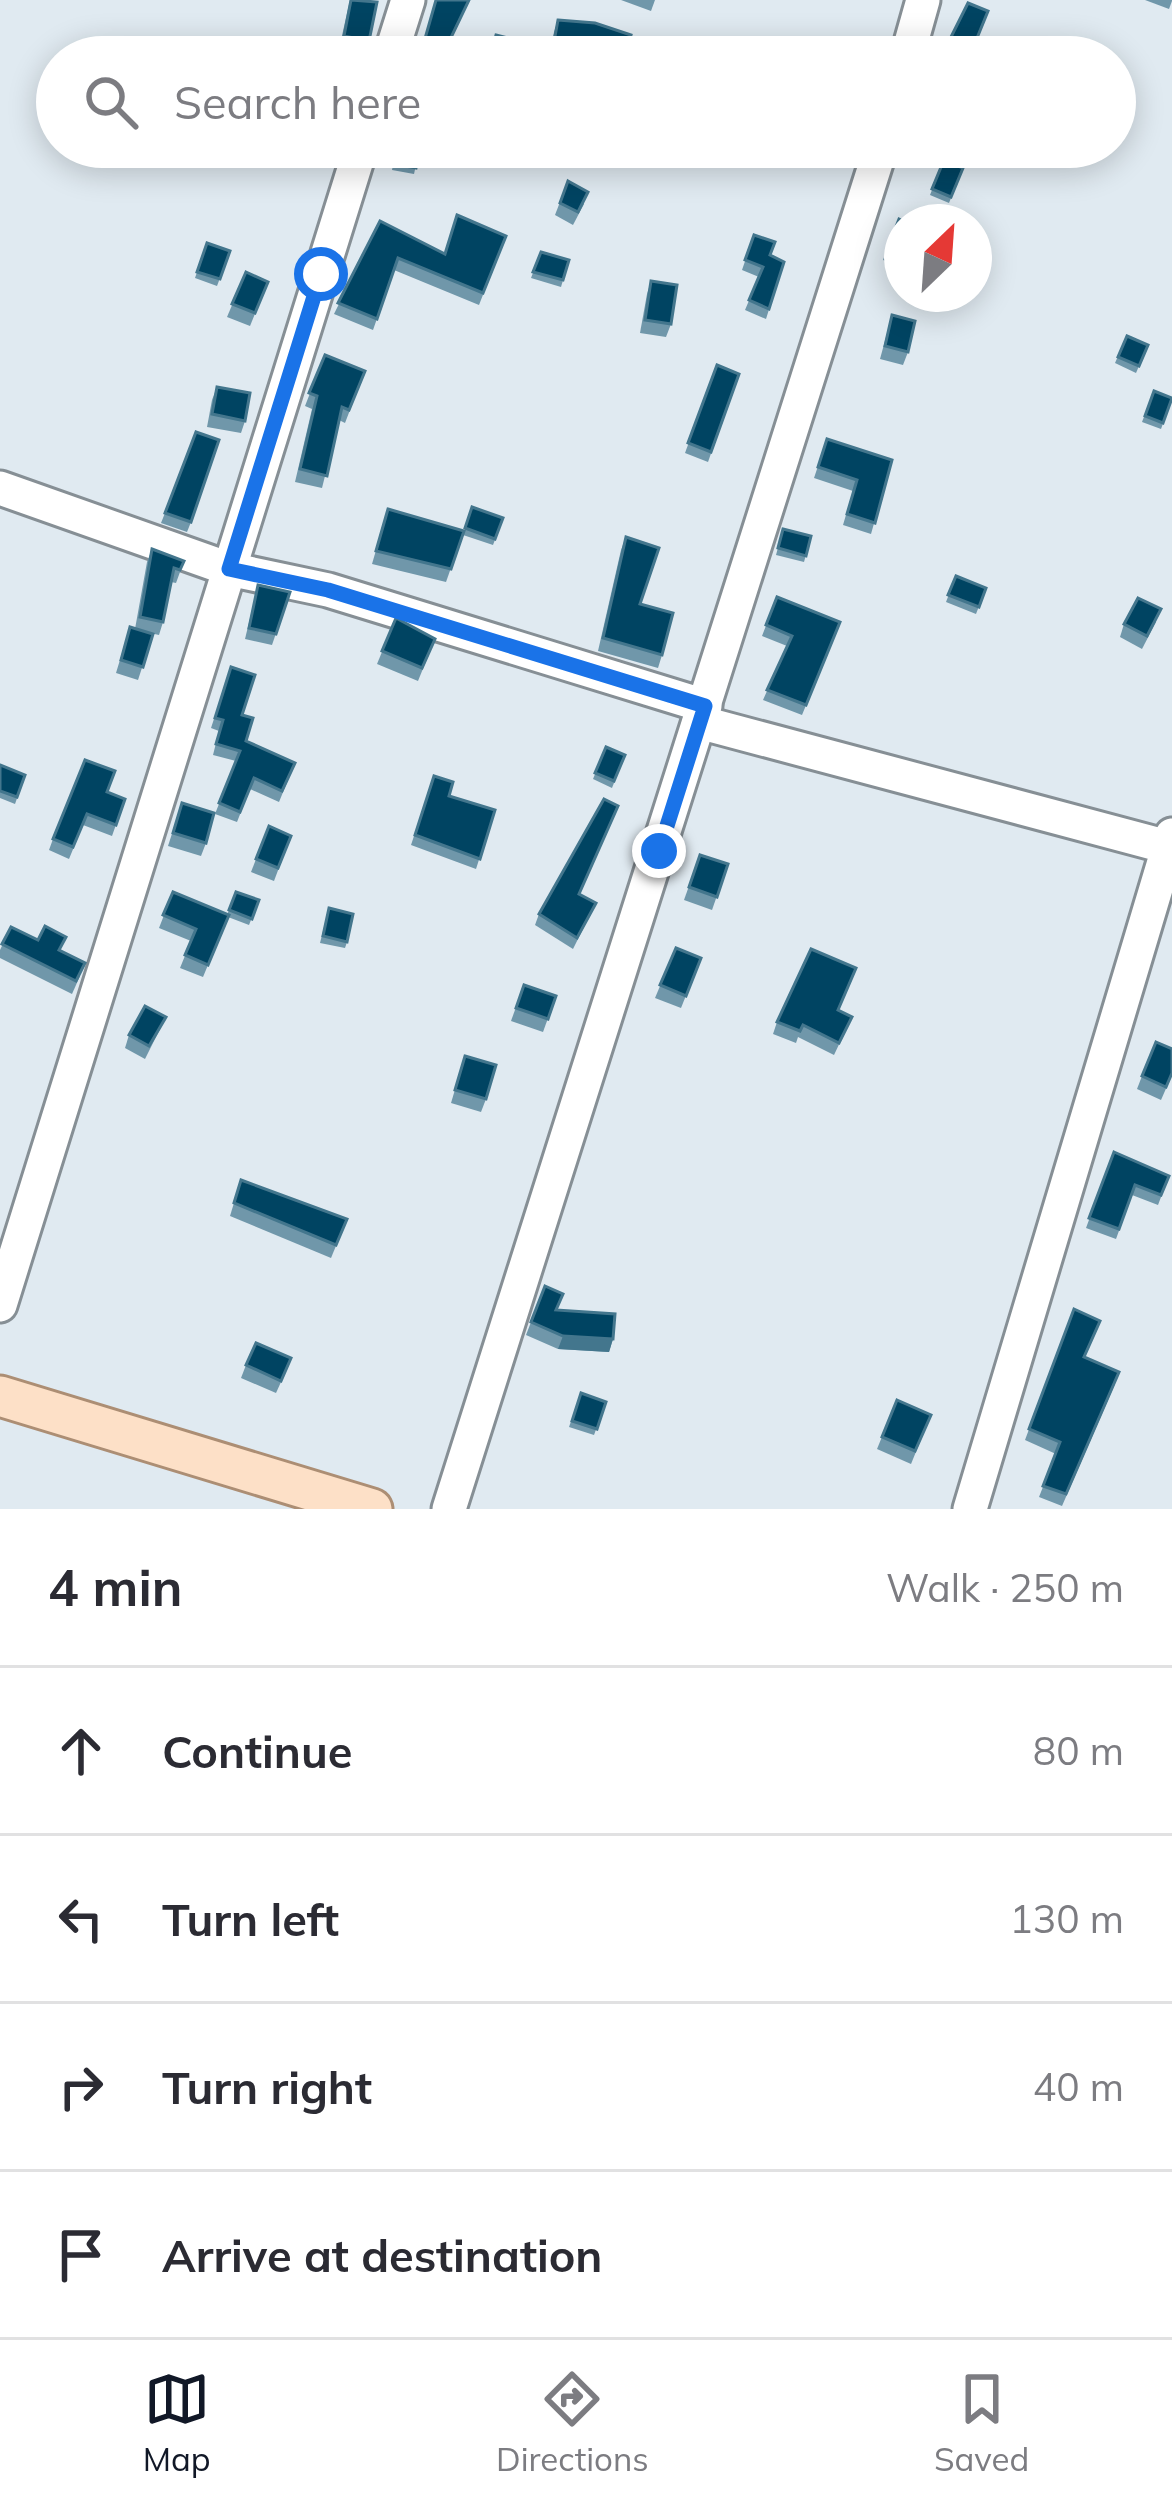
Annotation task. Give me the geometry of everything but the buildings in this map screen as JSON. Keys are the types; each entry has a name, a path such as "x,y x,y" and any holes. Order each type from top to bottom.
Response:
{"main road":[{"path":"0,1396 372,1509"}],"street":[{"path":"397,36 408,0"},
{"path":"913,36 923,0"},
{"path":"0,1305 355,168"},
{"path":"449,1509 874,168"},
{"path":"0,488 229,569 328,590 702,714 1170,841 970,1509"}],"route":[{"path":"321,274 229,569 328,590 705,706 659,851"}]}
